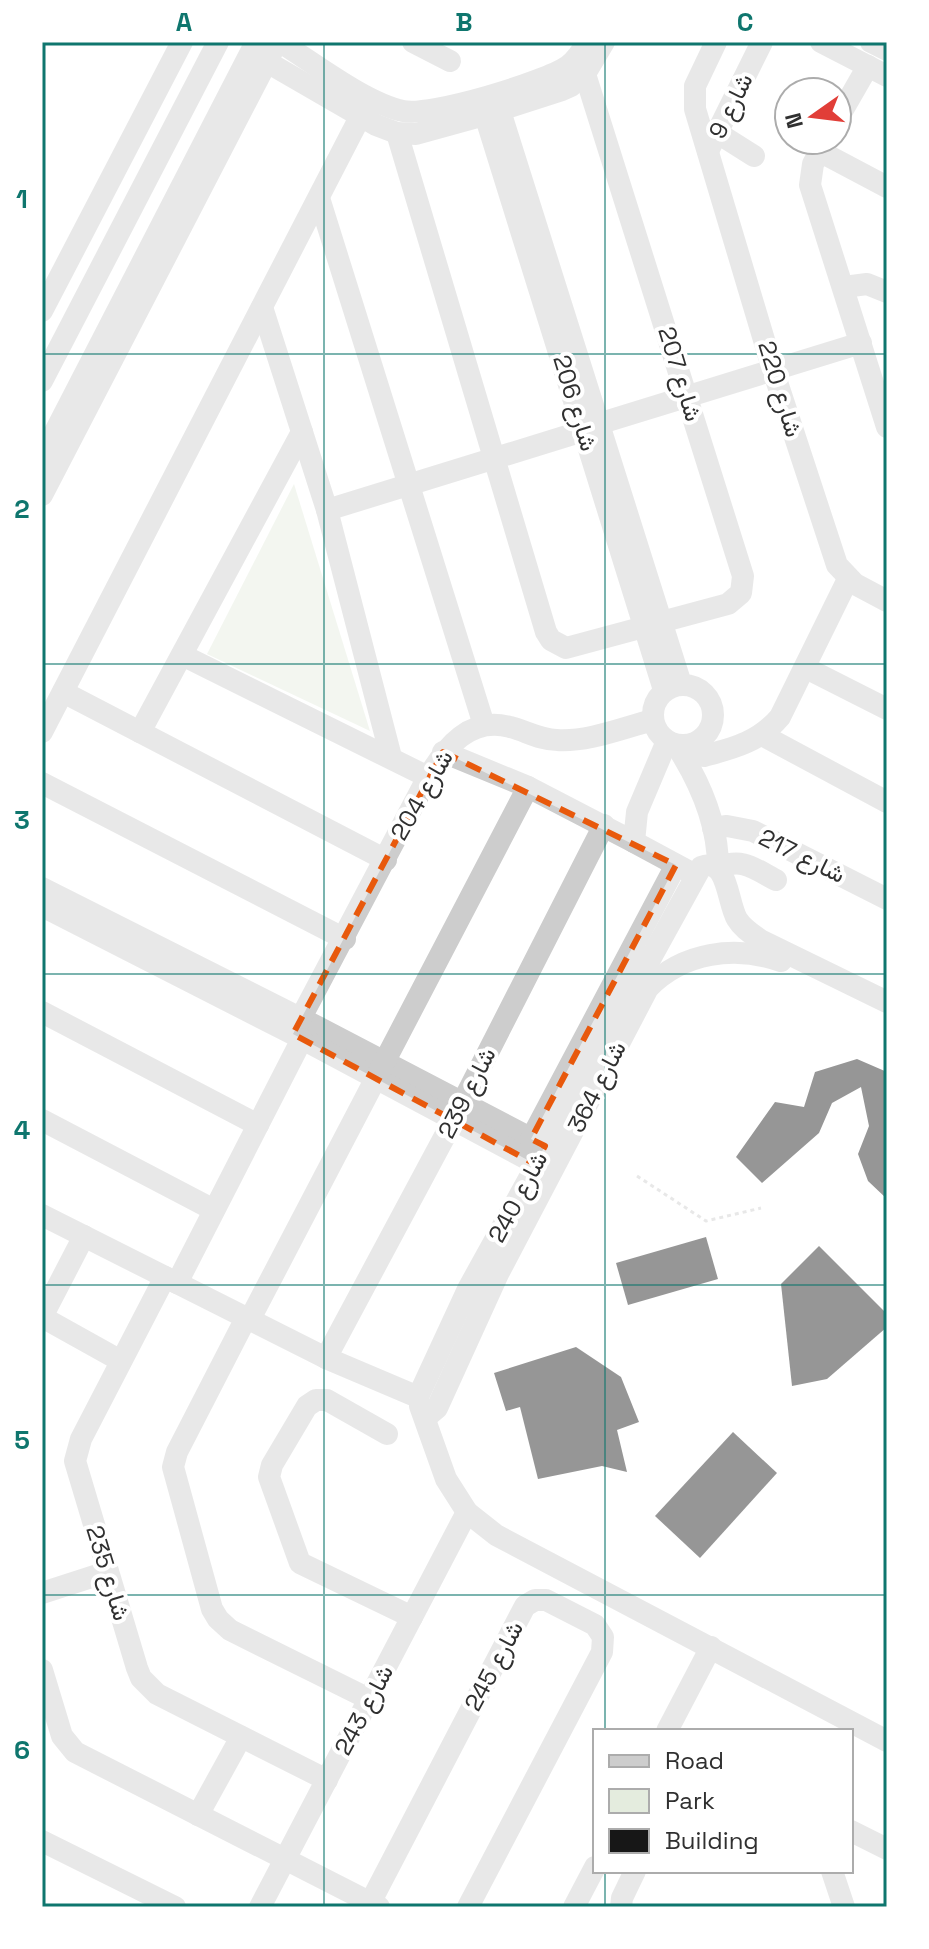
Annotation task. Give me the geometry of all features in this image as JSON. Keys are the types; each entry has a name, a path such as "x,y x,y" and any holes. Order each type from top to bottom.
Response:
{"street":[{"path":"42,311 182,42"},
{"path":"42,381 218,42"},
{"path":"413,42 450,61"},
{"path":"270,47 374,100 417,112 480,97 556,72 576,59 587,42"},
{"path":"270,47 360,117 397,133 425,132 571,86 585,74 604,42"},
{"name":"شارع 9","path":"712,142 694,97 698,75 716,42"},
{"name":"شارع 9","path":"712,142 762,42"},
{"path":"821,42 878,71 853,101"},
{"path":"871,42 887,50"},
{"path":"42,457 270,47"},
{"name":"شارع 207","path":"585,74 743,576 743,584 735,599 728,604 653,625"},
{"name":"شارع 206","path":"492,113 672,687"},
{"path":"42,732 360,117"},
{"path":"397,133 551,640 566,648 575,648 653,625"},
{"path":"712,142 754,156"},
{"name":"شارع 220","path":"712,142 773,370 833,556 848,579"},
{"path":"817,156 810,185 887,427"},
{"path":"839,156 887,187"},
{"path":"319,198 484,725 497,724 541,738 567,740 653,720"},
{"path":"90,219 103,224 124,225"},
{"path":"42,495 160,246"},
{"path":"68,261 80,272 90,289"},
{"path":"844,287 867,284 887,292"},
{"path":"262,307 327,510 391,757"},
{"path":"327,510 861,343"},
{"path":"140,732 302,432"},
{"path":"671,743 739,746 762,735 780,717 848,579 887,601"},
{"path":"182,655 428,777"},
{"path":"806,668 887,709"},
{"path":"705,796 671,743 659,734 653,720 655,701 672,687 701,690 712,706 711,727 705,746 705,796 718,847 705,870"},
{"path":"63,692 386,860"},
{"name":"شارع 204","path":"258,1125 299,1031 428,777 456,737 484,725"},
{"path":"762,735 887,802"},
{"path":"634,842 637,812 671,743"},
{"path":"443,752 528,787 676,865 723,873 736,917 744,929 762,941 887,1002"},
{"path":"42,783 345,939"},
{"path":"369,1699 223,1626 212,1609 174,1475 174,1460 528,787"},
{"name":"شارع 239","path":"326,1358 459,1111 604,825"},
{"name":"شارع 217","path":"713,828 740,827 753,831 887,899"},
{"path":"705,870 734,861 776,880"},
{"path":"416,1402 541,1155 676,865"},
{"name":"شارع 240","path":"541,1155 705,870"},
{"path":"42,888 299,1031"},
{"path":"42,906 381,1070 541,1155"},
{"name":"شارع 364","path":"416,1402 437,1408 498,1274 541,1155 648,988 658,978 696,958 721,952 759,954 780,961 887,1017"},
{"path":"42,1012 258,1125"},
{"path":"42,1120 214,1210"},
{"name":"شارع 235","path":"258,1125 214,1210 121,1361 81,1439 75,1461 137,1668 148,1687 327,1780"},
{"path":"42,1215 416,1402 446,1479 467,1512 496,1535 887,1741"},
{"path":"84,1236 42,1317 121,1361"},
{"path":"387,1434 327,1400 316,1400 307,1406 272,1465 269,1477 300,1563 412,1617"},
{"name":"شارع 243","path":"260,1907 467,1512"},
{"path":"42,1593 107,1572"},
{"name":"شارع 245","path":"372,1906 525,1606 535,1600 546,1600 595,1625 600,1630 604,1645 468,1907"},
{"path":"668,1729 717,1650"},
{"path":"684,1729 717,1650"},
{"path":"42,1670 62,1736 75,1752 372,1906"},
{"path":"198,1815 241,1737"},
{"path":"853,1832 887,1849"},
{"path":"42,1841 175,1907"},
{"path":"574,1907 593,1871"},
{"path":"591,1907 609,1873"},
{"path":"621,1907 634,1873"},
{"path":"833,1873 844,1907"}],"path":[{"path":"637,1176 706,1221 761,1208"}],"highlighted area":[{"path":"443,752 676,865 531,1139 545,1146 535,1164 293,1034"}],"green space":[{"path":"294,484 370,731 207,654"}],"building":[{"path":"857,1059 887,1072 887,1199 868,1181 858,1154 869,1126 861,1087 832,1103 819,1133 762,1183 736,1157 775,1102 804,1107 815,1072"},
{"path":"706,1237 718,1279 628,1305 616,1263"},
{"path":"819,1246 887,1314 887,1327 827,1379 792,1386 781,1284"},
{"path":"576,1347 621,1377 639,1422 617,1430 627,1472 602,1466 538,1479 520,1407 506,1411 494,1373"},
{"path":"733,1432 777,1473 700,1558 655,1516"}]}
